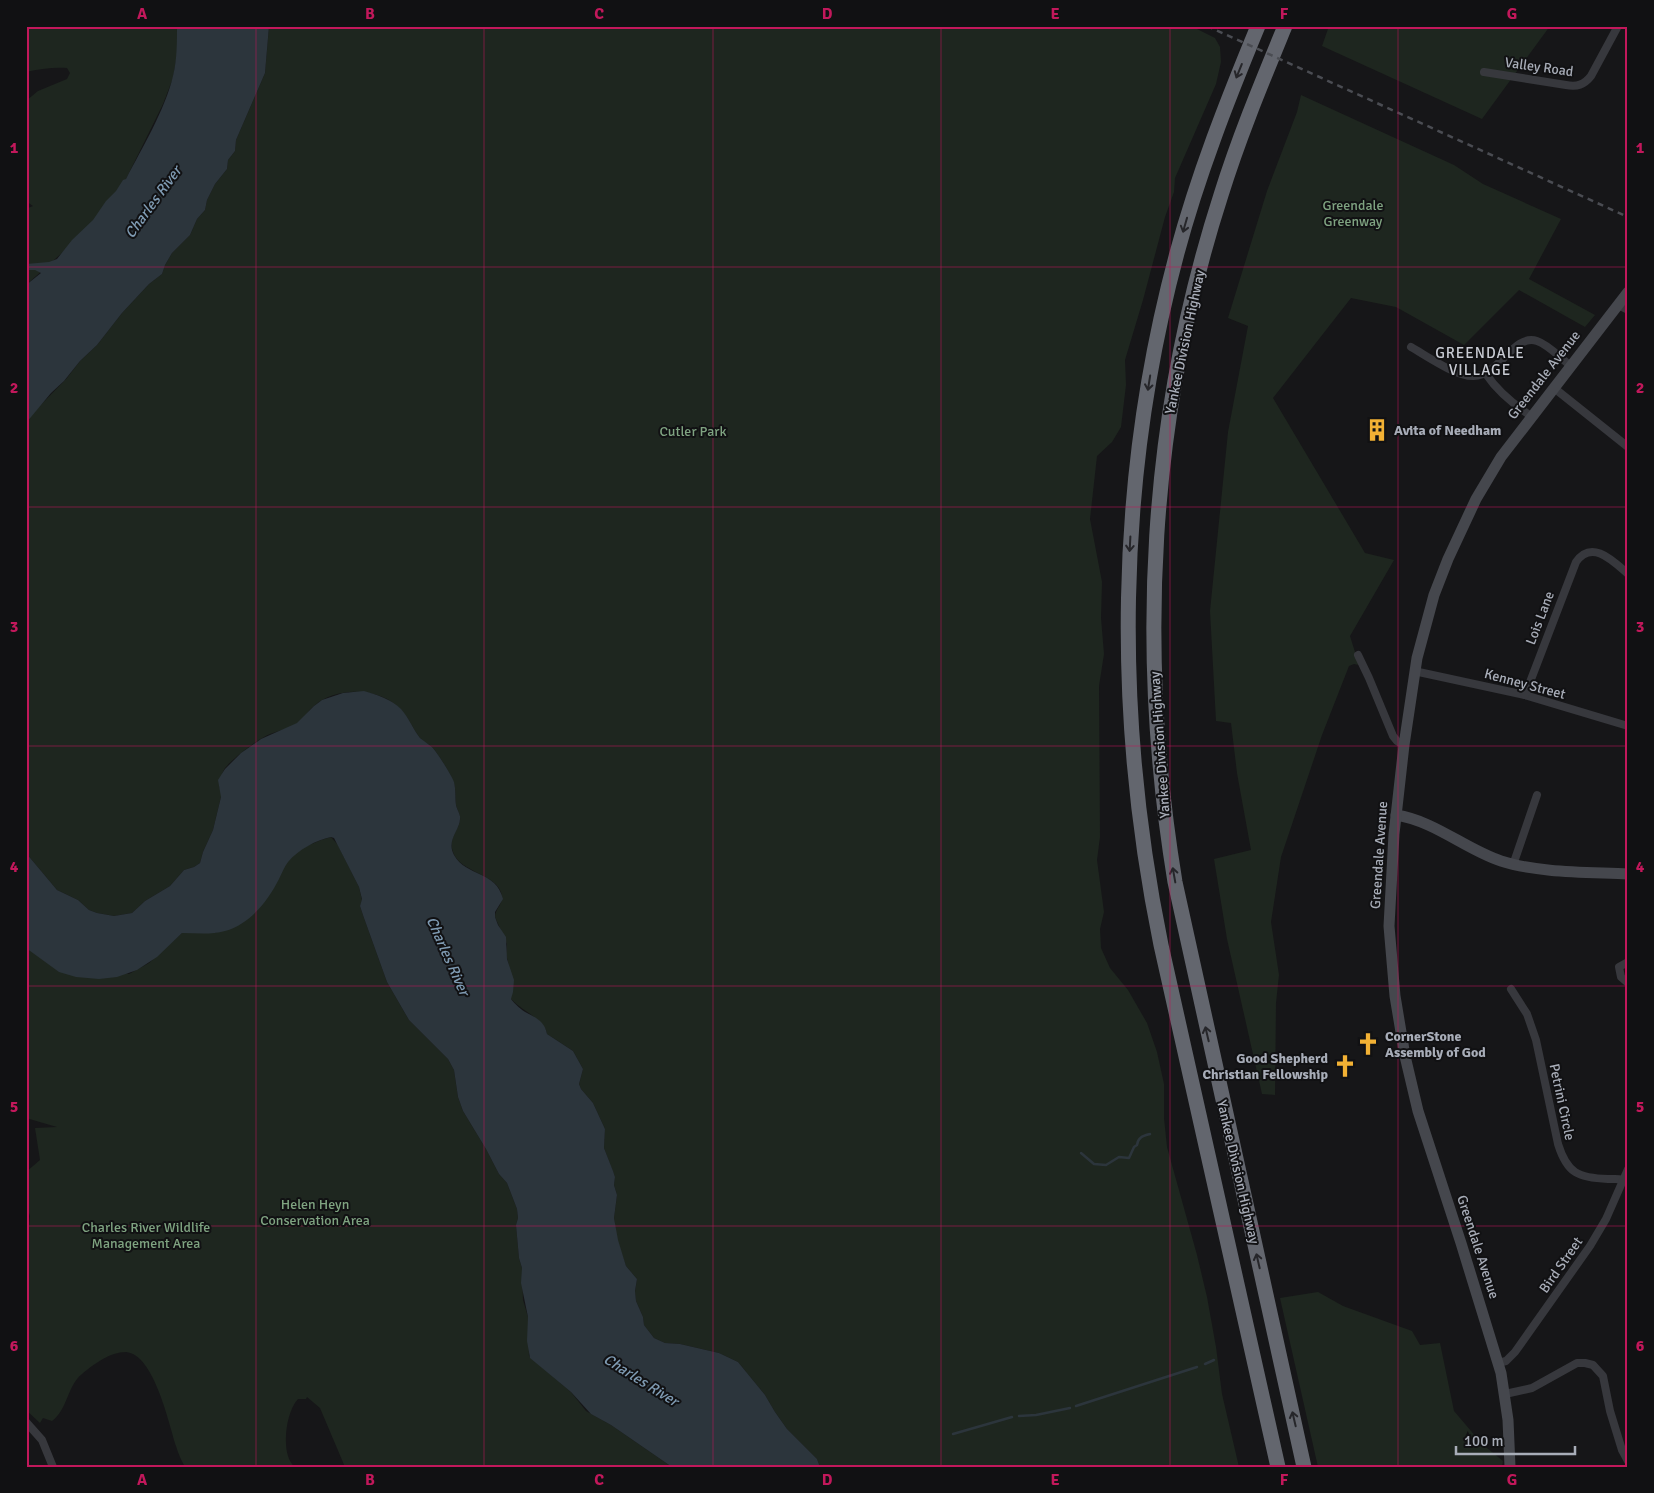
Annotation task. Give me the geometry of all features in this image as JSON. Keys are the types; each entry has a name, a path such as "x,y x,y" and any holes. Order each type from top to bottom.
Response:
{"highway":[{"name":"Yankee Division Highway","path":"1258,26 1223,113 1194,196 1175,262 1157,338 1135,482 1129,569 1128,656 1134,773 1150,887 1161,945 1278,1467"},
{"name":"Yankee Division Highway","path":"1285,26 1249,115 1220,197 1199,271 1184,338 1168,424 1159,500 1154,567 1153,653 1159,767 1175,882 1304,1467"}],"main road":[{"name":"Greendale Avenue","path":"1510,1467 1505,1394 1498,1363 1418,1111 1405,1056 1395,996 1390,926 1391,877 1396,815 1414,671 1434,595 1458,534 1488,478 1531,416 1571,366 1623,308 1628,292"},
{"path":"1396,815 1421,821 1488,856 1513,865 1628,874"}],"street":[{"name":"Valley Road","path":"1484,72 1578,86 1591,76 1618,26"},
{"path":"1411,347 1465,375 1486,374 1518,345 1529,340 1542,343 1571,366"},
{"path":"1486,374 1506,398 1531,416"},
{"path":"1554,388 1628,447"},
{"name":"Lois Lane","path":"1525,695 1580,555 1590,551 1599,552 1628,574"},
{"path":"1358,655 1370,678 1393,736 1404,745"},
{"name":"Kenney Street","path":"1414,671 1525,695 1628,726"},
{"path":"1513,865 1537,795"},
{"path":"1628,962 1619,967 1621,977 1628,983"},
{"name":"Petrini Circle","path":"1510,989 1527,1014 1536,1040 1563,1161 1572,1172 1588,1177 1626,1180"},
{"name":"Bird Street","path":"1498,1363 1502,1363 1512,1356 1590,1246 1626,1180 1628,1169"},
{"path":"1505,1394 1532,1388 1567,1367 1585,1363 1593,1365 1602,1376 1622,1450 1628,1461"},
{"path":"26,1422 42,1440 53,1467"}],"green space":[{"path":"26,26 177,26 177,55 173,78 163,104 126,179 83,234 26,285 26,209 33,206 26,201 26,101 38,91 67,79 70,73 67,68 26,72"},
{"name":"Cutler Park","path":"269,26 1191,26 1215,38 1220,47 1221,62 1216,84 1175,178 1174,192 1165,217 1125,360 1126,385 1121,427 1112,442 1097,456 1090,519 1102,582 1101,618 1104,654 1099,686 1100,837 1097,860 1104,912 1100,929 1101,948 1110,968 1128,990 1147,1023 1157,1052 1164,1084 1164,1118 1167,1147 1207,1297 1222,1394 1239,1467 820,1467 817,1459 787,1429 765,1395 738,1362 719,1353 680,1344 665,1343 654,1338 644,1325 643,1317 636,1301 637,1279 626,1266 617,1240 614,1218 617,1195 614,1185 615,1177 604,1148 605,1129 593,1103 579,1084 583,1069 573,1051 547,1034 542,1024 511,999 509,966 506,954 507,944 495,917 502,896 494,883 463,865 453,852 452,842 460,818 456,805 453,780 431,746 420,738 404,713 392,702 370,693 346,692 334,695 323,699 292,727 265,736 234,759 225,768 221,777 219,786 221,797 213,830 200,863 184,870 170,886 145,901 132,913 114,916 89,910 78,900 57,890 26,853 26,423 80,361 97,345 122,313 149,284 162,274 172,253 190,235 197,219 205,210 207,200 215,184 227,169 228,160 235,151 236,140 265,73"},
{"path":"1329,26 1550,26 1482,119 1322,46"},
{"name":"Greendale Greenway","path":"1301,95 1454,165 1483,184 1561,219 1529,279 1595,315 1585,327 1519,290 1464,345 1396,307 1351,298 1273,398 1365,553 1394,560 1350,636 1359,665 1349,666 1322,735 1281,857 1271,922 1279,975 1276,1003 1275,1095 1262,1094 1227,939 1214,859 1251,850 1237,773 1231,723 1216,721 1210,611 1228,432 1248,326 1228,318 1267,191 1297,112"},
{"path":"331,837 338,845 359,887 362,900 360,906 387,982 409,1020 448,1059 454,1070 458,1097 463,1111 499,1174 507,1183 517,1209 518,1218 516,1225 519,1258 522,1268 523,1300 528,1317 529,1356 571,1392 586,1411 611,1425 672,1467 345,1467 320,1408 307,1397 306,1399 298,1399 294,1404 287,1426 287,1449 289,1459 294,1467 185,1467 152,1377 145,1364 136,1356 126,1352 108,1356 82,1374 73,1385 61,1410 52,1421 43,1418 40,1423 26,1410 26,1374 29,1359 26,1342 26,1257 30,1216 26,1203 26,1172 40,1160 35,1128 57,1127 26,1118 26,946 129,974 149,963 182,933 216,933 300,849"},
{"path":"1318,1292 1343,1306 1412,1331 1420,1345 1440,1343 1454,1411 1482,1444 1503,1461 1502,1467 1318,1467 1280,1298"}],"water":[{"name":"Charles River","path":"177,26 269,26 265,73 236,140 235,151 228,160 227,169 215,184 207,200 205,210 197,219 190,235 172,253 162,274 149,284 122,313 97,345 80,361 26,423 26,285 41,273 35,270 26,270 26,264 49,262 57,259 72,240 93,220 106,201 123,180 126,179 165,102 175,64"},
{"name":"Charles River","path":"364,691 388,700 401,709 420,738 432,747 454,782 456,805 460,817 452,840 452,850 459,862 494,883 503,899 495,912 495,917 506,937 507,959 514,980 511,999 516,1005 540,1021 547,1034 573,1051 583,1069 579,1084 593,1103 605,1129 604,1148 615,1177 614,1185 617,1195 614,1218 618,1240 626,1266 637,1279 636,1301 643,1317 644,1325 654,1338 665,1343 680,1344 719,1353 738,1362 765,1395 787,1429 817,1459 820,1467 672,1467 611,1425 591,1414 571,1392 530,1358 527,1341 528,1317 521,1283 522,1268 519,1258 516,1225 518,1218 517,1209 507,1183 499,1174 463,1111 458,1097 454,1070 448,1059 409,1020 387,982 360,906 362,899 359,887 334,838 325,838 313,843 292,858 285,866 275,887 264,903 242,923 234,928 220,932 182,933 157,957 137,970 117,977 99,979 76,977 59,972 26,948 26,853 57,890 78,900 89,910 114,916 132,913 145,901 170,886 184,870 200,863 213,830 221,797 218,780 225,769 241,753 261,739 297,723 322,700 343,693"}],"waterway":[{"path":"1081,1153 1094,1164 1106,1165 1119,1157 1129,1158 1140,1139 1150,1134"},
{"path":"1205,1364 1214,1360"},
{"path":"1076,1406 1197,1367"},
{"path":"1019,1416 1036,1415 1070,1408"},
{"path":"953,1434 1012,1417"}],"railway":[{"path":"1207,26 1628,217"}],"place":[{"name":"Avita of Needham","path":"1377,430"},
{"name":"CornerStone Assembly of God","path":"1368,1044"},
{"name":"Good Shepherd Christian Fellowship","path":"1345,1066"}],"district":[{"name":"GREENDALE VILLAGE","path":"1480,362"}],"park label":[{"name":"Helen Heyn Conservation Area","path":"315,1212"},
{"name":"Charles River Wildlife Management Area","path":"146,1236"}]}
